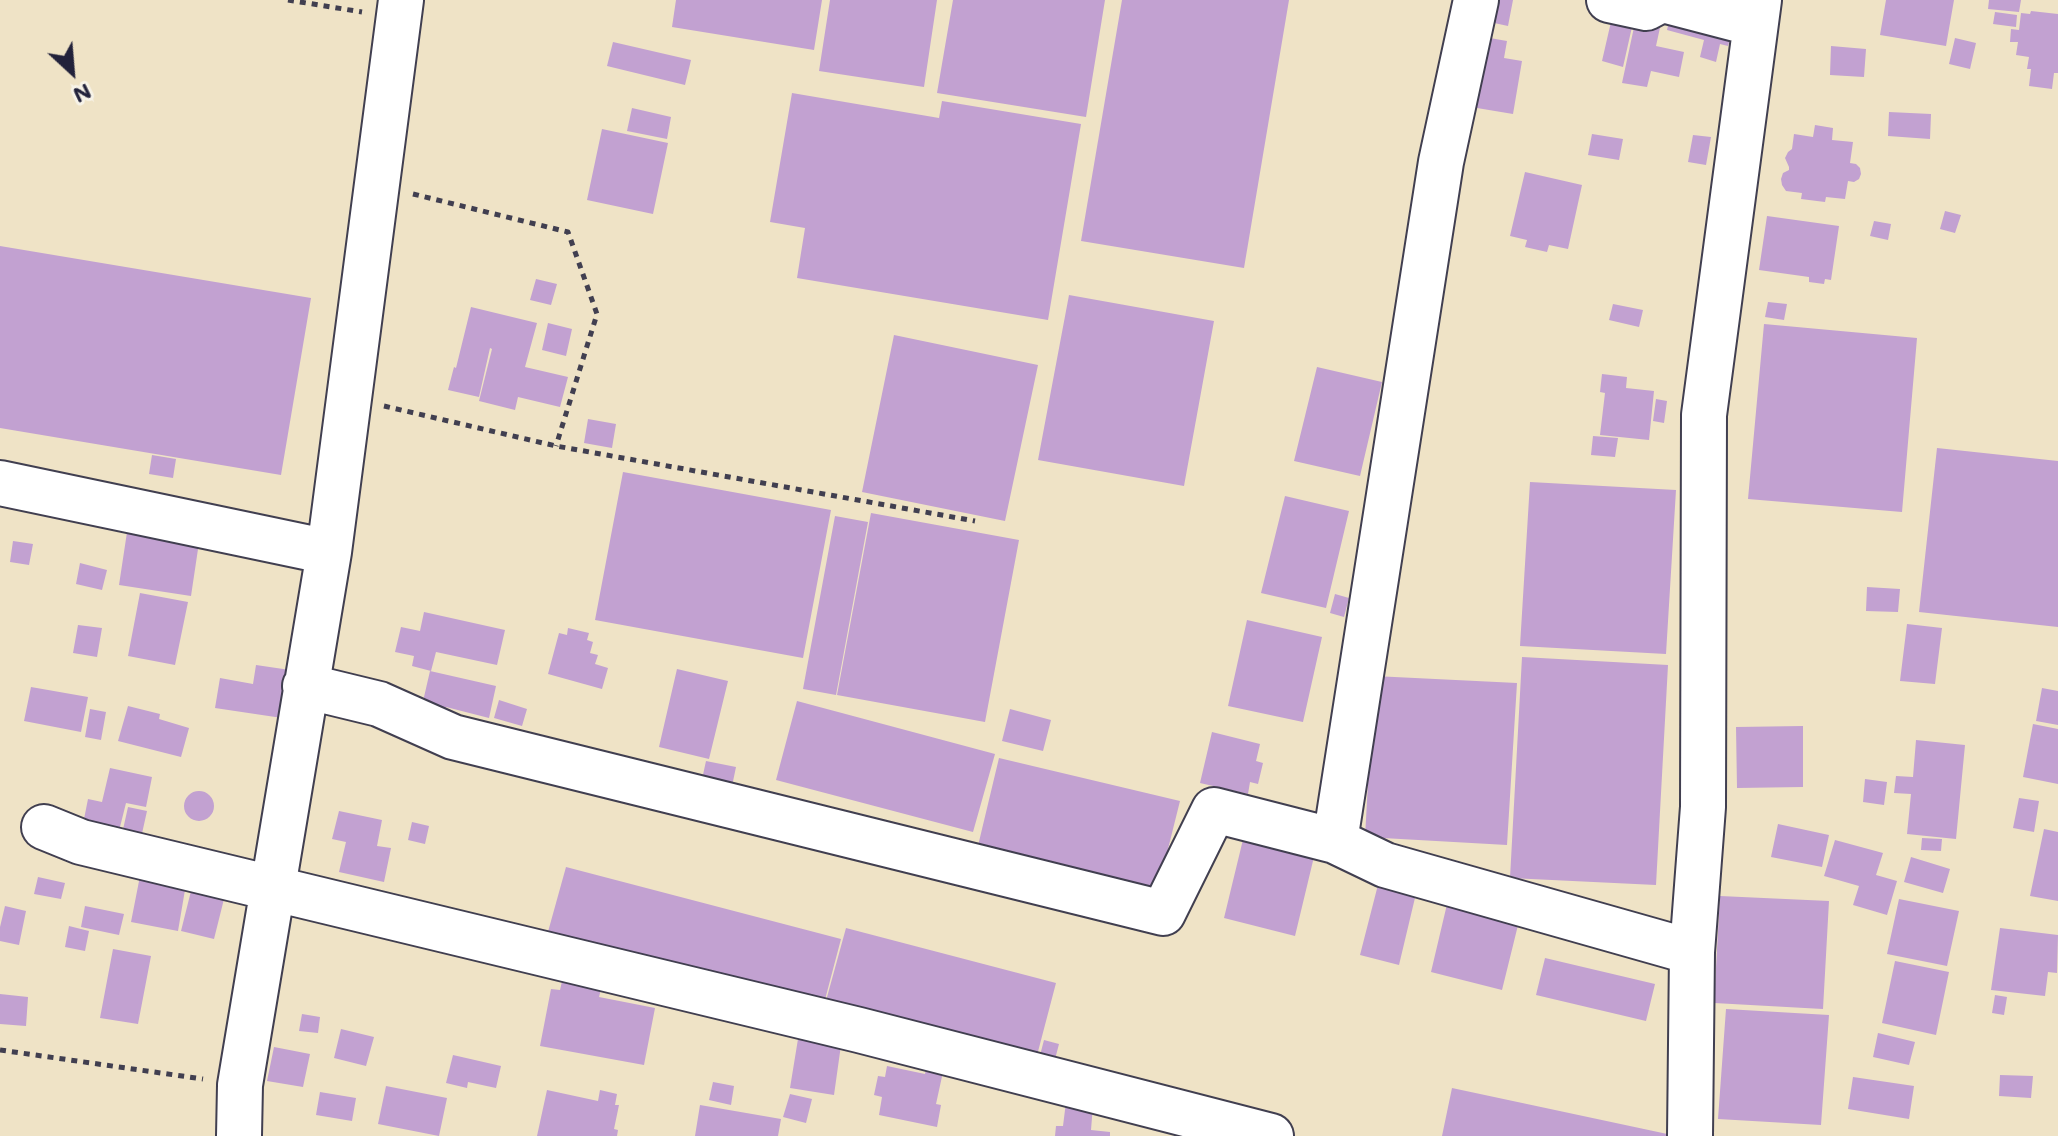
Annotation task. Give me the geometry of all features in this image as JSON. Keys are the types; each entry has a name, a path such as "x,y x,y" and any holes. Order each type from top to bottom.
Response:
{"street":[{"path":"1335,841 1441,162 1476,0"},
{"path":"1609,0 1646,8 1662,0 1757,12 1704,415 1703,807 1692,952 1690,1136"},
{"path":"239,1136 240,1085 329,552 400,9"},
{"path":"0,483 329,552"},
{"path":"305,686 379,704 453,737 1163,913 1214,810 1335,841 1385,865 1692,952"},
{"path":"44,827 81,842 859,1030 1271,1136"}],"path":[{"path":"288,0 400,9"},
{"path":"377,186 568,232 597,314 556,446"},
{"path":"348,398 556,446 975,521"},
{"path":"0,1050 240,1085"}],"building":[{"path":"676,0 822,0 814,50 672,27"},
{"path":"830,0 937,0 924,87 819,71"},
{"path":"953,0 1105,0 1086,117 937,93"},
{"path":"1122,0 1289,0 1244,268 1081,241"},
{"path":"1489,0 1513,0 1508,26 1485,21"},
{"path":"1886,0 1954,0 1946,46 1880,35"},
{"path":"1989,0 2021,0 2019,12 1988,9"},
{"path":"1672,9 1734,25 1728,46 1720,44 1716,62 1700,57 1704,40 1667,30"},
{"path":"2031,11 2058,14 2058,73 2054,73 2052,89 2029,86 2029,57 2016,55 2018,42 2010,42 2011,29 2019,30 2021,13 2030,14"},
{"path":"1995,12 2017,15 2016,27 1993,24"},
{"path":"1613,13 1634,18 1623,67 1602,61"},
{"path":"1636,18 1661,23 1656,46 1684,52 1679,77 1651,71 1647,87 1622,83"},
{"path":"1484,37 1507,41 1504,58 1522,61 1513,114 1471,107"},
{"path":"1955,38 1976,43 1970,69 1949,64"},
{"path":"613,42 691,60 685,85 607,66"},
{"path":"1831,46 1866,49 1864,77 1830,75"},
{"path":"792,93 939,118 942,101 1081,124 1048,320 797,278 805,228 770,222"},
{"path":"632,108 671,117 667,139 627,131"},
{"path":"1889,112 1931,114 1930,139 1888,136"},
{"path":"1815,125 1833,128 1832,140 1853,142 1850,163 1860,168 1861,174 1854,182 1848,181 1845,199 1826,197 1825,202 1801,199 1802,193 1786,191 1782,185 1783,173 1789,170 1785,158 1792,149 1794,134 1813,137"},
{"path":"602,129 668,143 653,214 587,200"},
{"path":"1592,134 1623,139 1619,160 1588,155"},
{"path":"1693,135 1711,137 1706,165 1688,162"},
{"path":"1525,172 1582,185 1568,249 1549,245 1547,252 1525,247 1527,240 1510,236"},
{"path":"1945,211 1961,215 1955,233 1940,229"},
{"path":"1767,216 1839,226 1831,280 1825,279 1824,284 1809,282 1809,277 1759,270"},
{"path":"1874,221 1891,224 1888,240 1870,236"},
{"path":"0,246 311,298 281,475 0,428"},
{"path":"536,279 557,284 551,305 530,300"},
{"path":"1069,295 1214,321 1184,486 1038,460"},
{"path":"1768,302 1787,304 1784,320 1765,317"},
{"path":"1613,304 1643,310 1639,327 1609,320"},
{"path":"471,307 537,323 525,367 568,377 560,407 518,397 515,410 479,401 490,348 479,397 448,390"},
{"path":"548,323 572,329 566,356 542,350"},
{"path":"1764,324 1917,338 1902,512 1748,499"},
{"path":"894,335 1038,365 1005,521 862,492"},
{"path":"1317,367 1382,382 1360,476 1294,461"},
{"path":"1602,374 1627,377 1626,388 1654,391 1649,440 1600,435 1605,393 1600,392"},
{"path":"1656,399 1667,401 1664,423 1653,421"},
{"path":"588,419 616,424 612,448 584,443"},
{"path":"1593,436 1618,438 1615,457 1591,455"},
{"path":"1937,448 2058,461 2058,627 1919,612"},
{"path":"152,455 176,459 173,478 149,474"},
{"path":"623,472 831,510 803,658 595,620"},
{"path":"1530,482 1676,490 1666,654 1520,646"},
{"path":"1285,496 1349,511 1326,608 1261,593"},
{"path":"871,513 1019,540 985,722 837,695"},
{"path":"835,516 868,522 836,695 803,689"},
{"path":"129,519 201,529 191,596 119,585"},
{"path":"13,541 33,544 29,565 10,562"},
{"path":"80,563 107,570 102,590 76,584"},
{"path":"1867,587 1900,589 1898,612 1866,611"},
{"path":"140,593 188,602 175,665 128,656"},
{"path":"1335,594 1349,598 1344,617 1330,613"},
{"path":"424,612 505,630 497,665 436,652 431,671 412,666 414,656 395,652 401,627 420,631"},
{"path":"1247,620 1322,637 1303,722 1228,706"},
{"path":"1907,624 1942,628 1935,684 1900,681"},
{"path":"78,625 102,628 97,657 73,653"},
{"path":"568,628 589,633 587,640 593,642 590,653 598,655 595,664 608,668 602,689 548,674 559,633 567,635"},
{"path":"1522,657 1668,665 1656,885 1510,878"},
{"path":"256,665 290,670 282,718 215,708 220,678 253,684"},
{"path":"677,669 728,681 709,759 659,747"},
{"path":"430,671 496,686 489,718 446,707 444,715 421,710"},
{"path":"1374,676 1517,683 1507,845 1365,837"},
{"path":"31,687 88,697 81,732 24,721"},
{"path":"2042,688 2058,691 2058,725 2036,721"},
{"path":"499,700 527,709 522,726 494,718"},
{"path":"797,701 995,754 973,832 776,780"},
{"path":"128,706 160,714 159,719 189,728 181,757 118,741"},
{"path":"90,709 106,712 101,740 85,737"},
{"path":"1010,709 1051,720 1043,751 1002,741"},
{"path":"2033,724 2058,729 2058,784 2023,777"},
{"path":"1803,726 1803,787 1737,788 1736,727"},
{"path":"1212,732 1260,744 1256,761 1263,763 1258,784 1250,782 1248,794 1200,783"},
{"path":"1916,740 1965,745 1956,839 1907,834 1911,794 1894,793 1896,776 1913,777"},
{"path":"999,758 1180,801 1157,893 977,850"},
{"path":"706,761 736,767 731,791 701,784"},
{"path":"110,768 152,777 146,807 126,803 119,831 83,824 88,799 102,802"},
{"path":"1865,779 1887,782 1884,805 1863,802"},
{"path":"199,791 210,795 214,806 210,817 199,821 188,817 184,806 188,795"},
{"path":"2019,798 2039,801 2034,832 2013,828"},
{"path":"128,807 147,811 139,847 120,843"},
{"path":"339,811 382,820 377,846 391,848 384,882 339,872 346,842 332,839"},
{"path":"412,822 429,826 425,844 408,840"},
{"path":"1247,823 1318,840 1295,936 1224,918"},
{"path":"1778,824 1829,835 1822,867 1771,857"},
{"path":"2044,829 2058,832 2058,901 2030,896"},
{"path":"1922,838 1942,839 1941,851 1921,850"},
{"path":"1835,840 1883,853 1876,875 1897,881 1887,915 1853,905 1859,886 1824,876"},
{"path":"1911,857 1950,869 1943,893 1904,882"},
{"path":"566,867 841,939 822,1011 546,939"},
{"path":"1381,873 1419,881 1399,965 1360,955"},
{"path":"140,876 186,884 178,931 131,922"},
{"path":"38,877 65,883 61,899 34,894"},
{"path":"192,887 225,895 214,939 181,931"},
{"path":"1720,896 1829,901 1823,1009 1714,1003"},
{"path":"1899,899 1959,911 1947,966 1887,954"},
{"path":"1448,900 1520,917 1502,990 1431,972"},
{"path":"5,906 26,911 19,945 0,941"},
{"path":"85,906 124,914 119,935 81,927"},
{"path":"69,926 89,931 85,951 65,947"},
{"path":"846,928 1056,983 1035,1063 824,1008"},
{"path":"2000,928 2058,935 2057,973 2048,972 2045,996 1991,990"},
{"path":"113,949 151,956 138,1024 100,1018"},
{"path":"1545,958 1655,984 1646,1021 1536,995"},
{"path":"1895,961 1949,972 1936,1035 1882,1023"},
{"path":"563,977 602,985 599,997 655,1008 644,1065 540,1046 551,989 560,990"},
{"path":"0,994 28,997 26,1026 0,1024"},
{"path":"1995,995 2007,997 2004,1015 1992,1013"},
{"path":"1726,1009 1829,1015 1821,1125 1718,1119"},
{"path":"302,1014 320,1017 318,1033 299,1031"},
{"path":"341,1029 374,1037 366,1066 334,1058"},
{"path":"1878,1033 1915,1042 1909,1065 1873,1057"},
{"path":"798,1039 841,1045 834,1095 790,1088"},
{"path":"1044,1040 1059,1044 1053,1067 1038,1063"},
{"path":"274,1047 310,1054 303,1087 267,1081"},
{"path":"929,1054 946,1058 936,1104 941,1105 937,1127 879,1115 882,1097 874,1095 878,1076 885,1077 887,1066 925,1074"},
{"path":"453,1055 501,1066 496,1088 468,1082 467,1088 446,1083"},
{"path":"2000,1075 2033,1076 2031,1098 1999,1096"},
{"path":"1853,1077 1914,1086 1909,1119 1848,1109"},
{"path":"713,1082 734,1086 731,1105 709,1100"},
{"path":"386,1086 447,1098 439,1136 378,1124"},
{"path":"1452,1088 1672,1135 1672,1136 1442,1136"},
{"path":"547,1090 598,1101 600,1090 617,1094 615,1105 619,1105 614,1129 618,1130 617,1136 537,1136"},
{"path":"320,1092 356,1098 352,1121 316,1115"},
{"path":"790,1094 812,1099 806,1123 783,1117"},
{"path":"1066,1102 1093,1105 1091,1130 1110,1132 1110,1136 1055,1136 1056,1126 1063,1126"},
{"path":"700,1105 781,1119 778,1136 695,1136"}]}
